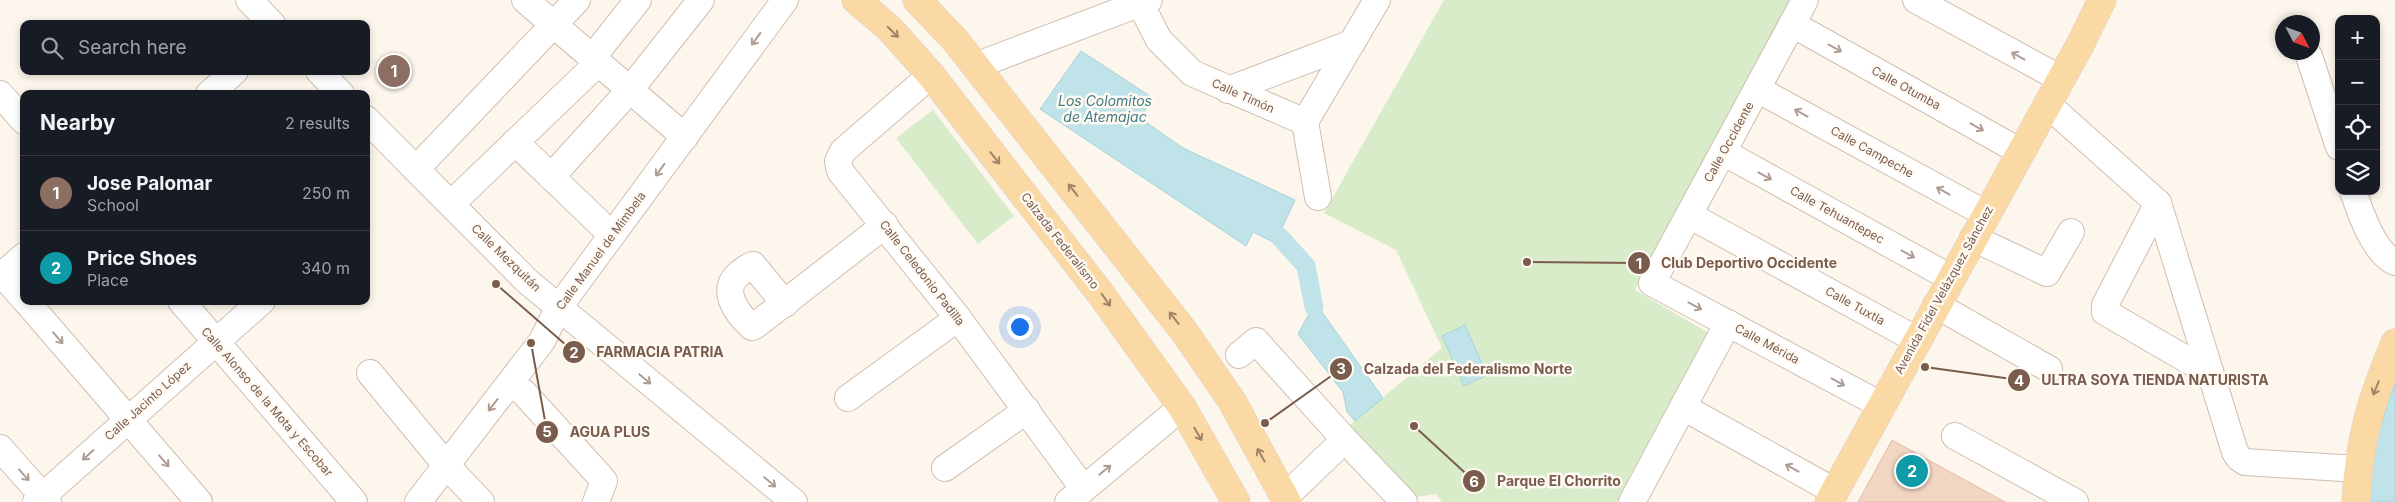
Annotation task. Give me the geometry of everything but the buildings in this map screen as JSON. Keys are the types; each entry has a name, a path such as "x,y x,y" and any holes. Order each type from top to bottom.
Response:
{"main road":[{"name":"Calzada Federalismo","path":"856,0 890,29 931,75 1100,293 1182,407 1236,502"},
{"path":"917,0 955,40 1184,330 1232,400 1286,500"},
{"name":"Avenida Fidel Velázquez Sánchez","path":"2061,79 2083,17 2086,0"},
{"name":"Avenida Fidel Velázquez Sánchez","path":"1832,497 2061,79 2102,0"},
{"path":"2356,502 2358,469 2365,424 2374,394 2395,343"}],"street":[{"path":"249,0 268,20"},
{"path":"524,0 684,136"},
{"path":"416,168 577,0"},
{"path":"451,204 595,60 638,0"},
{"path":"551,177 629,90 700,0"},
{"name":"Calle Manuel de Mimbela","path":"418,502 542,341 559,307 785,0"},
{"path":"1318,197 1305,122 1377,0"},
{"name":"Calle Occidente","path":"1652,283 1805,0"},
{"path":"1916,0 2061,79"},
{"path":"975,66 1145,2"},
{"name":"Calle Timón","path":"1145,2 1159,40 1192,73 1305,122"},
{"name":"Calle Otumba","path":"1792,24 2021,152"},
{"path":"1228,90 1352,43"},
{"path":"2310,60 2335,135"},
{"path":"213,90 230,75"},
{"path":"323,75 337,90"},
{"name":"Calle Celedonio Padilla","path":"931,75 843,151 838,161 840,171 958,318 1027,410 1076,495"},
{"name":"Calle Campeche","path":"1757,89 1986,214"},
{"path":"0,94 20,116"},
{"path":"2047,104 2158,203 2234,452 2239,458 2245,462 2358,469"},
{"name":"Calle Mezquitán","path":"370,123 528,281 794,502"},
{"path":"515,142 612,235"},
{"name":"Calle Tehuantepec","path":"1723,152 1951,278"},
{"path":"2354,195 2362,217 2385,258 2395,262"},
{"path":"2158,203 2104,305 2105,312 2210,373"},
{"name":"Calle Tuxtla","path":"1689,214 1917,340"},
{"path":"785,304 885,225"},
{"path":"1973,238 2047,273 2071,232"},
{"path":"20,259 1,274 20,295"},
{"name":"Calle Mérida","path":"1652,283 1881,405"},
{"path":"29,305 199,502"},
{"name":"Calle Alonso de la Mota y Escobar","path":"184,305 354,502"},
{"name":"Calle Jacinto López","path":"42,500 128,419 257,305"},
{"path":"1936,305 2049,369"},
{"path":"848,398 958,318"},
{"path":"1632,502 1728,323"},
{"path":"1239,355 1256,341 1344,440 1404,502"},
{"path":"370,373 446,465 480,502"},
{"path":"510,383 524,393 600,475 604,481 596,502"},
{"path":"1076,495 1182,407"},
{"path":"1683,407 1832,497"},
{"path":"945,468 1027,410"},
{"path":"1955,436 2075,502"},
{"path":"0,448 42,500"},
{"path":"1286,500 1334,450"}],"green space":[{"path":"1444,0 1796,0 1635,290 1709,333 1617,502 1442,502 1436,494 1409,498 1344,430 1442,348 1396,250 1324,213"},
{"path":"933,110 1014,216 978,244 896,138"}],"water":[{"name":"Los Colomitos de Atemajac","path":"1081,51 1153,98 1140,118 1183,148 1295,200 1275,243 1253,232 1246,246 1040,109"},
{"path":"1317,305 1383,398 1355,421 1347,412 1343,392 1298,334 1311,310"},
{"path":"1465,325 1487,375 1464,386 1442,336"},
{"path":"2395,384 2395,502 2367,502 2378,434"}],"waterway":[{"path":"1279,236 1306,266 1314,307"}],"place":[{"name":"Jose Palomar","path":"394,71"},
{"name":"Club Deportivo Occidente","path":"1527,262"},
{"name":"FARMACIA PATRIA","path":"496,284"},
{"name":"AGUA PLUS","path":"531,343"},
{"name":"ULTRA SOYA TIENDA NATURISTA","path":"1925,367"},
{"name":"Calzada del Federalismo Norte","path":"1265,423"},
{"name":"Parque El Chorrito","path":"1414,426"},
{"name":"Price Shoes","path":"1912,471"}]}
